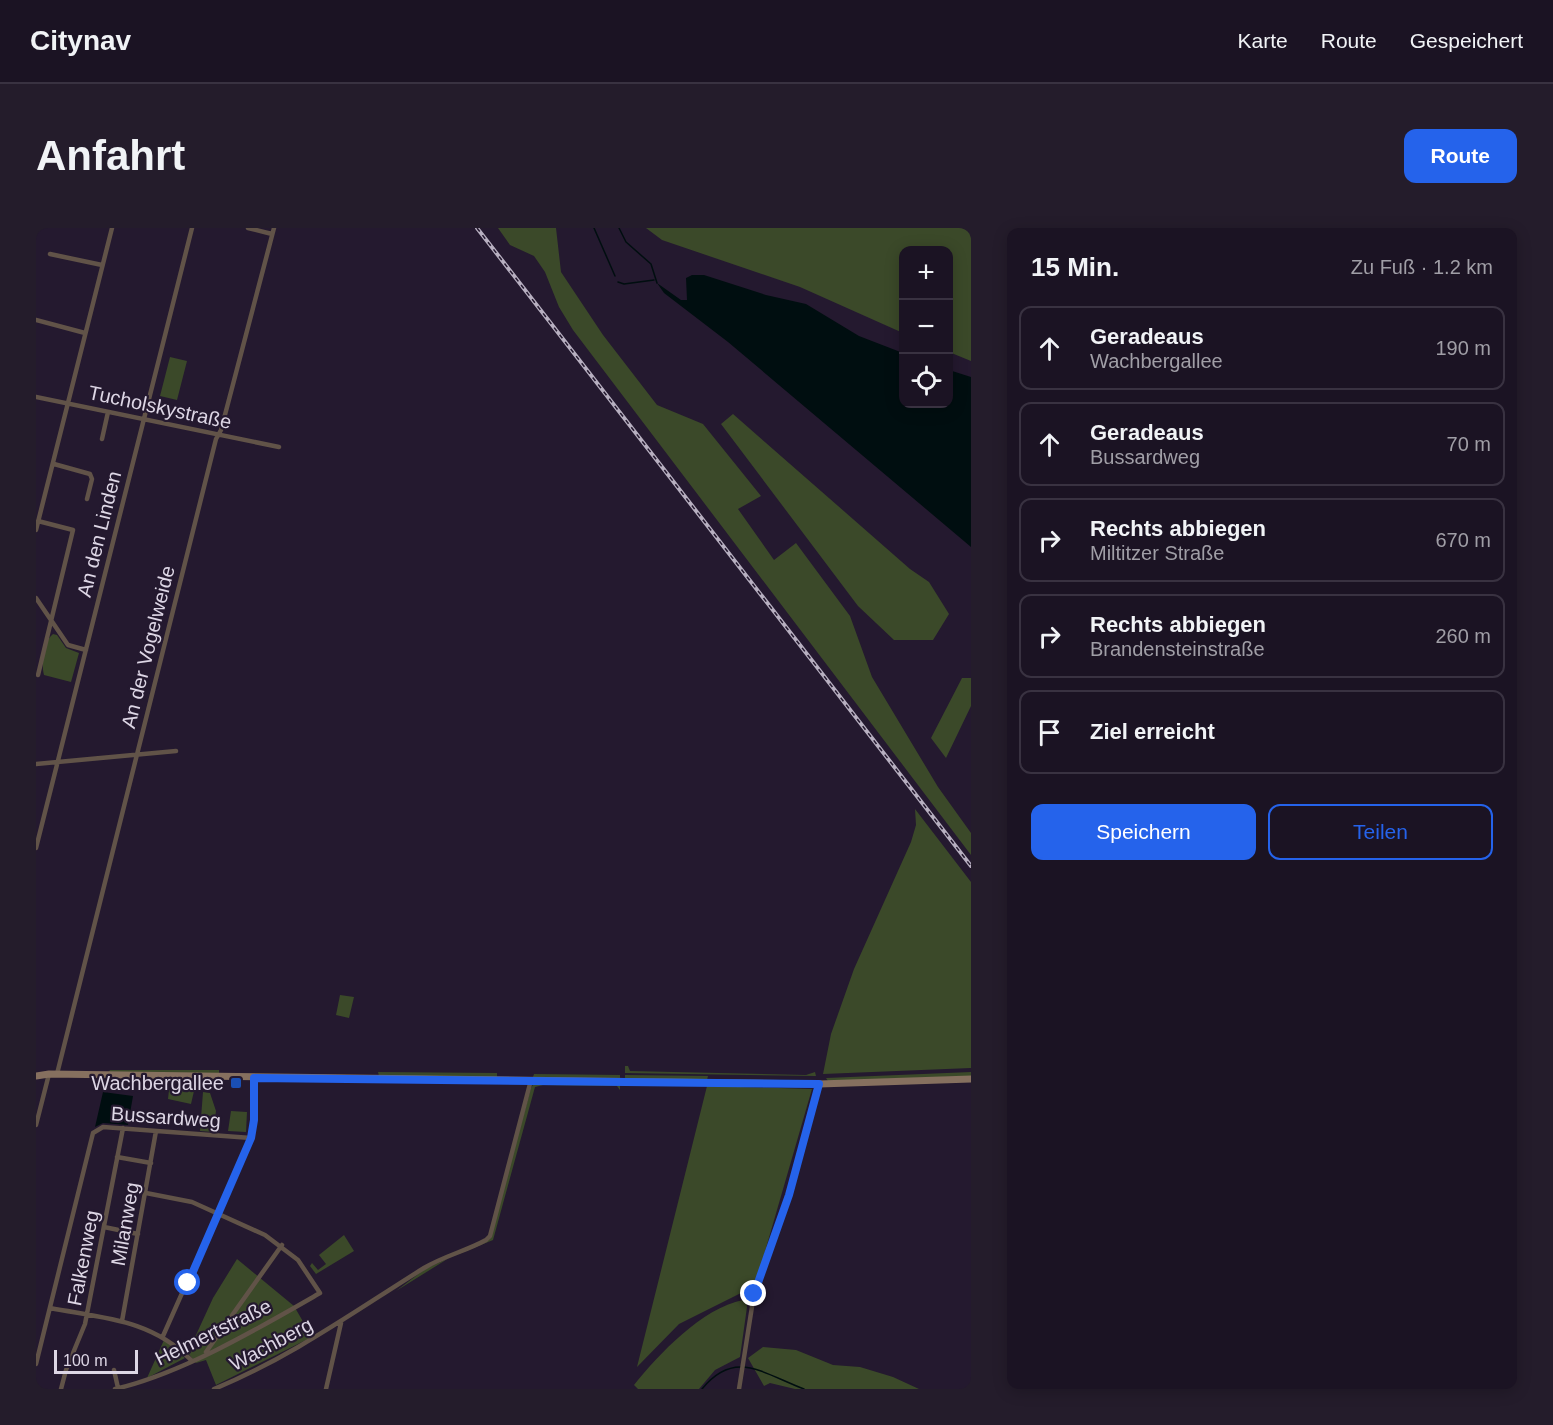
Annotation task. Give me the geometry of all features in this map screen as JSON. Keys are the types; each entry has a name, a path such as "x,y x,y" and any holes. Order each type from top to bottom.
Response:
{"street":[{"path":"36,530 111,228"},
{"name":"An den Linden","path":"36,848 192,228"},
{"path":"248,228 273,231"},
{"name":"An der Vogelweide","path":"36,1125 53,1074 273,231"},
{"path":"50,254 102,266"},
{"path":"36,320 85,333"},
{"name":"Tucholskystraße","path":"36,397 279,447"},
{"path":"102,439 108,412"},
{"path":"54,464 90,474 92,479 87,499"},
{"path":"38,521 73,530 38,675"},
{"path":"36,598 68,645 86,650"},
{"path":"36,764 176,750"},
{"path":"36,1069 53,1074"},
{"path":"36,1076 53,1074 819,1084 971,1079"},
{"path":"163,1336 251,1138 254,1120 254,1078"},
{"name":"Wachberg","path":"214,1389 251,1374 341,1323 436,1261 488,1238 531,1080"},
{"path":"739,1389 754,1294 789,1195 819,1084"},
{"name":"Bussardweg","path":"50,1308 93,1133 103,1126 251,1138"},
{"name":"Falkenweg","path":"61,1389 87,1315 123,1128"},
{"name":"Milanweg","path":"122,1321 156,1131"},
{"path":"117,1157 151,1163"},
{"path":"146,1193 192,1202 282,1245 206,1353"},
{"path":"104,1227 138,1234"},
{"name":"Helmertstraße","path":"117,1389 143,1383 257,1329 320,1293 298,1260 282,1245"},
{"path":"36,1365 50,1308 122,1321 163,1336 191,1360"},
{"path":"326,1389 341,1323"},
{"path":"114,1370 117,1389"}],"green space":[{"path":"498,228 556,228 561,272 603,335 657,405 703,424 761,496 738,509 774,560 796,543 850,616 872,677 938,787 971,833 971,855 573,330 559,307 545,272 534,256 510,245"},
{"path":"646,228 971,228 971,361 953,354 953,246 899,246 899,331 800,287 662,240"},
{"path":"170,357 187,361 177,400 160,396"},
{"path":"733,414 910,569 929,582 949,614 933,640 894,640 858,606 721,424"},
{"path":"53,634 57,635 66,648 79,653 71,682 44,675 44,653 47,642"},
{"path":"962,678 971,678 971,706 946,758 931,738"},
{"path":"915,809 971,882 971,1068 823,1074 831,1034 854,969 911,842 916,825"},
{"path":"340,995 354,997 349,1018 336,1015"},
{"path":"625,1066 628,1066 630,1071 806,1075 815,1072 816,1076 625,1073"},
{"path":"110,1070 219,1070 219,1073 108,1073"},
{"path":"378,1072 497,1073 497,1077 379,1076"},
{"path":"971,1072 971,1076 828,1081 826,1078"},
{"path":"534,1074 620,1075 620,1078 533,1077"},
{"path":"625,1075 708,1076 707,1080 625,1078"},
{"path":"534,1083 620,1084 620,1090 617,1086 543,1085 535,1087 493,1240 452,1257 489,1240"},
{"path":"707,1086 812,1089 755,1286 679,1324 637,1367"},
{"path":"169,1090 194,1091 191,1104 168,1099"},
{"path":"203,1092 210,1093 216,1111 213,1132 200,1131"},
{"path":"231,1111 247,1112 246,1132 228,1131"},
{"path":"344,1235 354,1251 316,1274 310,1266 312,1263 318,1270 326,1264 319,1255"},
{"path":"448,1258 396,1291 425,1269"},
{"path":"237,1259 294,1306 312,1337 216,1385 206,1360 196,1363 184,1348 196,1335 213,1298"},
{"path":"743,1300 747,1307 740,1357 715,1370 699,1389 638,1389 634,1385 669,1347 697,1322 712,1312"},
{"path":"164,1340 185,1358 147,1378"},
{"path":"763,1347 796,1350 833,1365 860,1367 893,1377 919,1389 795,1389 770,1383 764,1386 748,1358"}],"shaded area":[{"path":"692,275 704,275 766,295 806,304 859,336 899,351 899,408 953,408 953,371 971,377 971,547 728,342 664,293 657,283 681,300 687,300 686,278"},
{"path":"103,1092 133,1096 128,1125 103,1123 95,1127"}],"waterway":[{"path":"594,228 615,276"},
{"path":"619,228 626,242 651,264 657,283"},
{"path":"618,282 624,284 654,280"},
{"path":"702,1389 714,1377 726,1370 738,1367 762,1371 804,1389"}],"railway":[{"path":"477,228 971,866"}],"place":[{"name":"Wachbergallee","path":"236,1083"}],"route":[{"path":"188,1283 251,1138 254,1120 254,1078 819,1084 794,1169 789,1195 763,1276 754,1294"}]}
